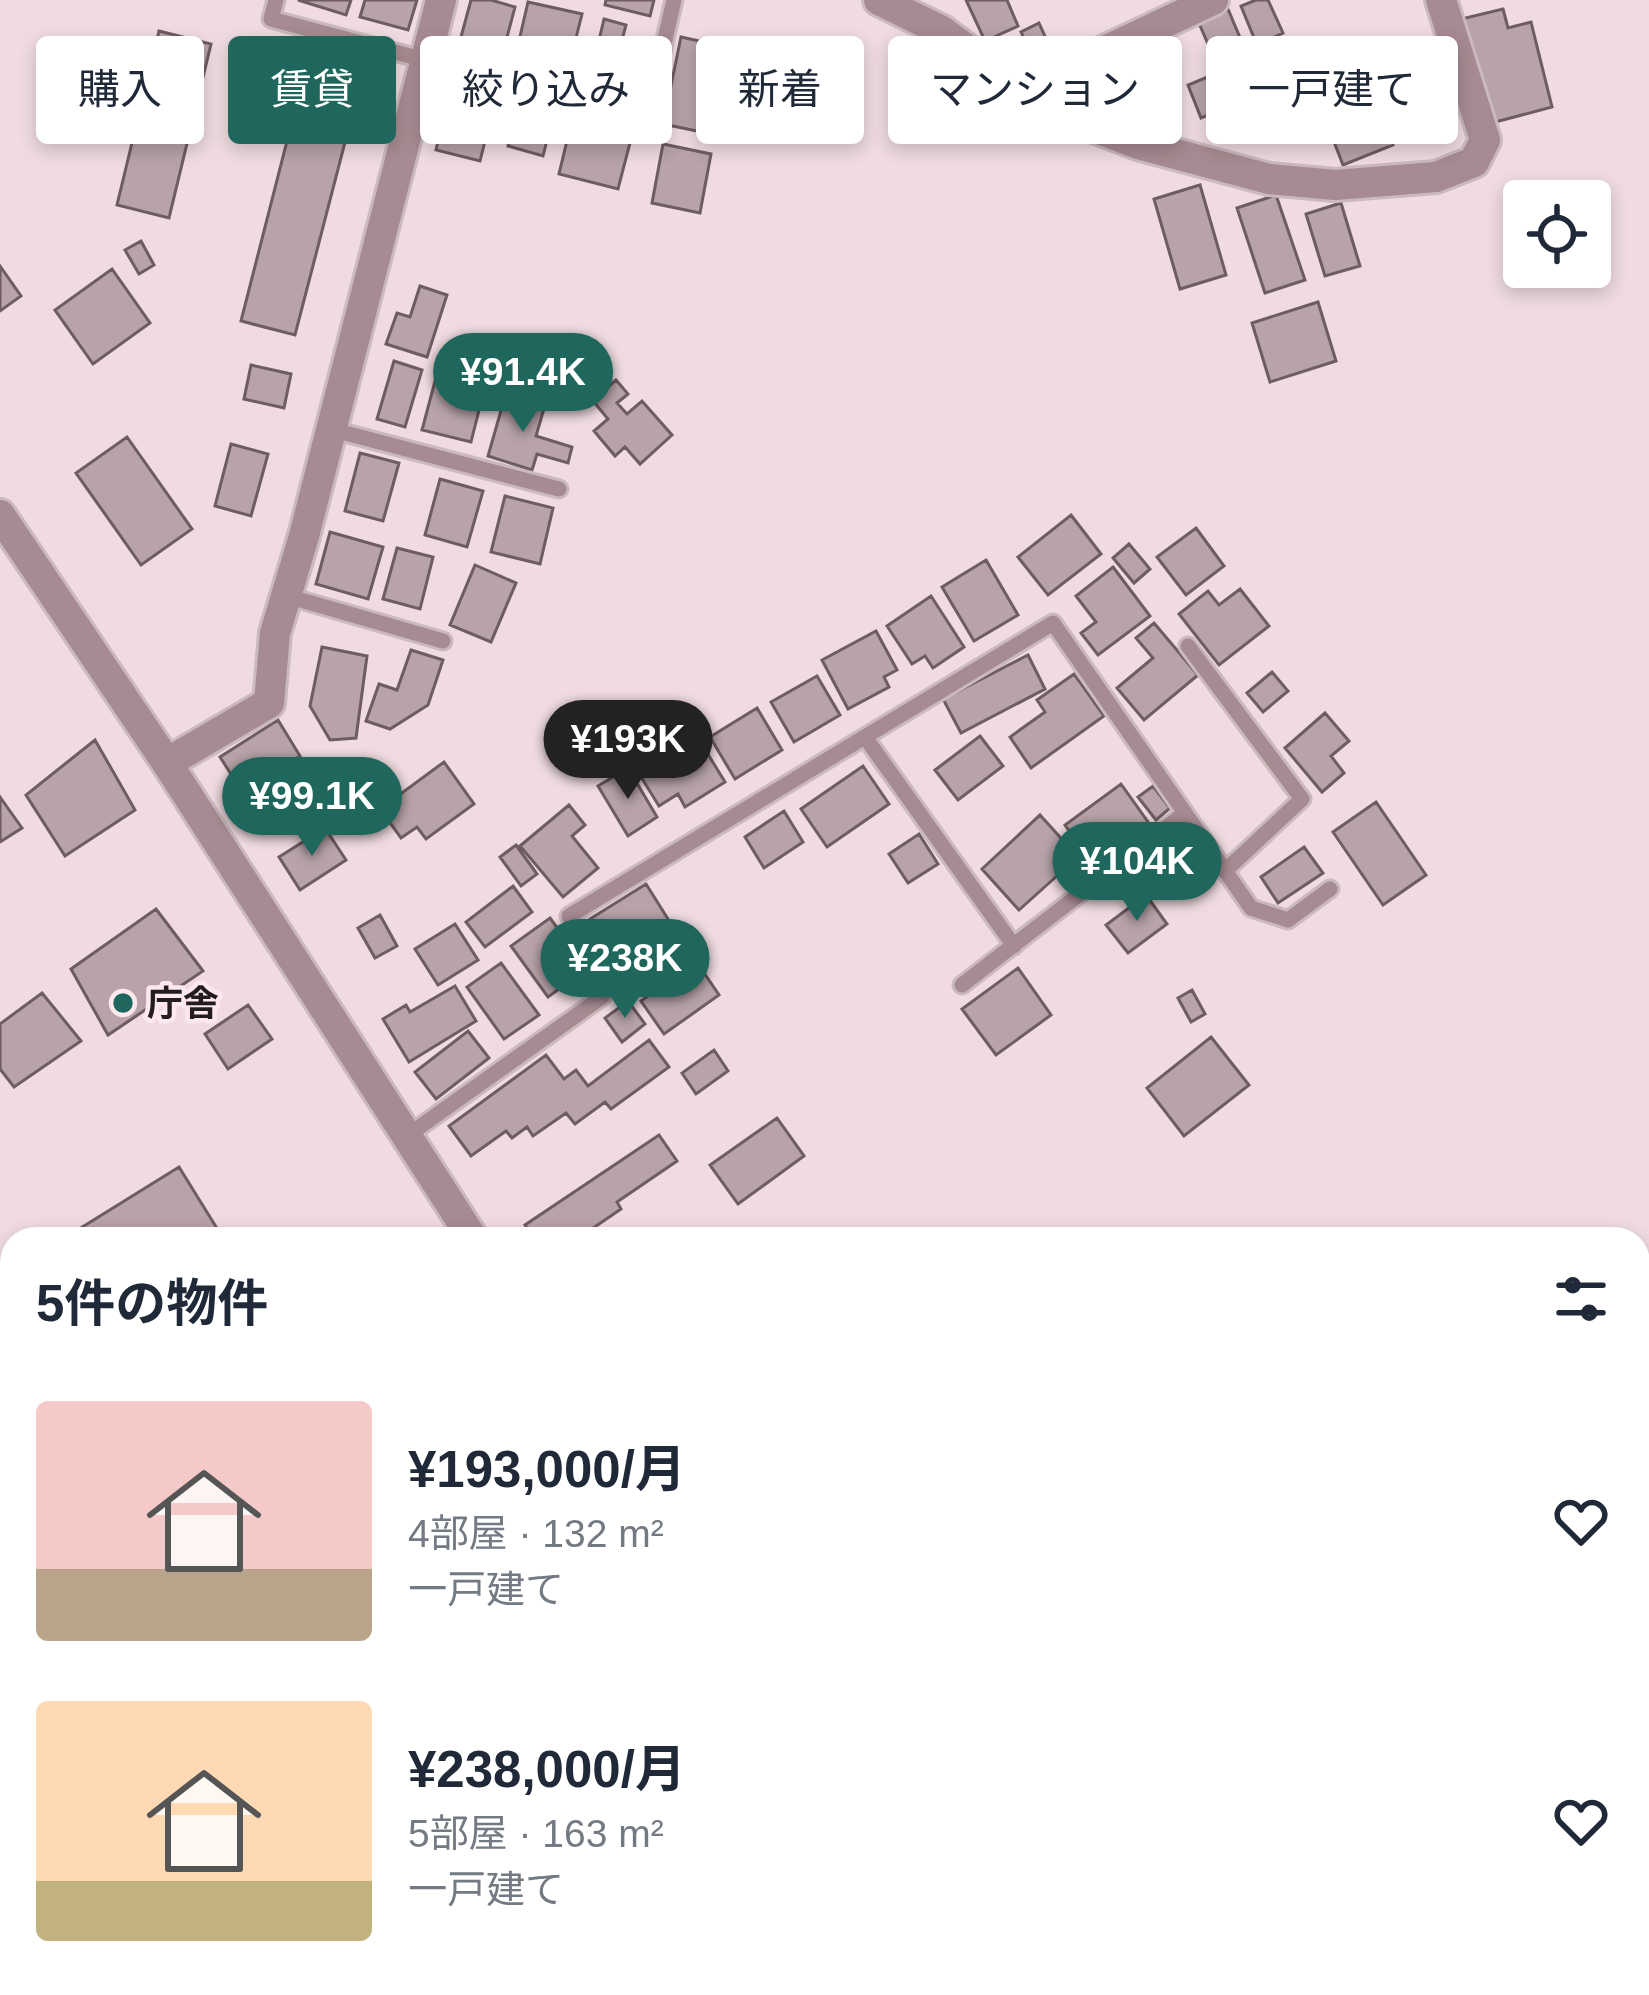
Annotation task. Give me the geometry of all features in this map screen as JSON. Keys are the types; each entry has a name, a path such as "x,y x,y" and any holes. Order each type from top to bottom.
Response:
{"street":[{"path":"431,36 441,0"},
{"path":"879,0 949,36"},
{"path":"1137,36 1213,0"},
{"path":"1136,144 1269,179 1335,185 1436,177 1474,161 1485,140 1441,0"},
{"path":"167,763 268,703 275,633 420,79"},
{"path":"0,515 167,763 465,1227"}],"lane":[{"path":"276,0 271,19 420,59"},
{"path":"666,36 674,0"},
{"path":"329,429 559,489"},
{"path":"287,596 443,641"},
{"path":"407,1136 602,997 604,971 568,916 1053,623 1251,908 1288,920 1330,889"},
{"path":"1188,646 1302,799 1226,871"},
{"path":"865,737 1014,946"},
{"path":"962,985 1185,813"}],"building":[{"path":"298,0 351,0 346,15"},
{"path":"365,0 417,0 408,30 360,17"},
{"path":"471,0 515,7 507,36 461,36"},
{"path":"606,0 654,0 650,16 605,5"},
{"path":"966,0 1007,0 1018,26 996,36 983,36"},
{"path":"1268,0 1283,33 1253,36 1241,6"},
{"path":"528,2 582,14 576,36 520,36"},
{"path":"1228,9 1239,36 1206,39 1198,21"},
{"path":"1503,9 1508,28 1531,22 1552,107 1488,124 1461,19"},
{"path":"604,19 626,25 623,36 600,36"},
{"path":"1039,23 1045,36 1023,36 1021,32"},
{"path":"681,37 696,40 696,131 672,126 672,80"},
{"path":"204,42 211,44 204,73"},
{"path":"1206,78 1206,116 1201,118 1188,85"},
{"path":"132,144 187,144 169,218 117,205"},
{"path":"286,144 345,144 295,335 241,321"},
{"path":"437,144 484,144 480,161 436,150"},
{"path":"509,144 546,144 543,156"},
{"path":"566,144 630,144 618,189 559,174"},
{"path":"663,144 711,154 700,213 652,203"},
{"path":"1335,144 1393,144 1393,145 1343,165"},
{"path":"1200,185 1226,275 1180,289 1154,199"},
{"path":"1276,195 1305,280 1265,293 1237,208"},
{"path":"1341,203 1360,266 1325,276 1306,214"},
{"path":"141,241 154,265 139,274 125,250"},
{"path":"0,266 21,296 0,311"},
{"path":"112,269 150,323 93,364 55,310"},
{"path":"420,286 447,295 427,357 386,344 397,313 410,317"},
{"path":"1318,302 1336,361 1270,382 1252,323"},
{"path":"394,361 422,370 405,427 377,419"},
{"path":"251,365 291,374 284,408 244,399"},
{"path":"438,370 486,382 471,442 422,430"},
{"path":"575,374 591,389 576,406 559,391"},
{"path":"616,380 628,394 617,403 627,414 642,401 672,435 640,464 625,447 615,456 594,431 608,419 593,401"},
{"path":"506,393 545,405 536,436 572,447 568,463 537,454 532,470 488,456"},
{"path":"127,437 192,529 141,565 76,473"},
{"path":"231,444 268,454 251,516 215,506"},
{"path":"360,453 399,463 383,521 345,511"},
{"path":"440,479 483,491 467,547 425,535"},
{"path":"505,496 553,508 540,564 491,552"},
{"path":"1071,515 1101,554 1048,595 1018,557"},
{"path":"1196,528 1224,566 1186,595 1157,557"},
{"path":"330,532 383,547 368,599 316,584"},
{"path":"1129,544 1150,569 1134,583 1113,558"},
{"path":"397,548 433,557 420,609 383,599"},
{"path":"986,560 1018,615 974,641 942,587"},
{"path":"475,565 516,583 491,642 450,625"},
{"path":"1113,567 1150,616 1098,655 1081,633 1096,622 1076,596"},
{"path":"1240,589 1269,626 1219,665 1179,614 1208,591 1219,605"},
{"path":"931,596 964,647 933,668 925,656 912,664 887,626"},
{"path":"1154,623 1198,675 1144,720 1117,688 1153,658 1136,638"},
{"path":"876,631 897,670 884,677 889,687 848,709 822,660"},
{"path":"322,647 367,656 356,738 330,740 310,706"},
{"path":"411,650 443,660 428,705 390,729 366,721 379,684 397,690"},
{"path":"1028,655 1045,689 961,733 943,699"},
{"path":"1272,672 1288,691 1263,712 1247,693"},
{"path":"1074,674 1104,716 1031,768 1010,737 1045,712 1037,700"},
{"path":"817,676 840,715 794,742 771,702"},
{"path":"757,708 782,750 735,779 710,737"},
{"path":"1325,713 1349,741 1331,756 1344,773 1322,792 1285,748"},
{"path":"278,720 300,756 243,793 220,757"},
{"path":"980,736 1003,766 958,800 935,770"},
{"path":"698,738 725,782 685,807 678,794 659,806 633,764 657,750 663,759"},
{"path":"95,740 135,810 65,856 26,795"},
{"path":"444,762 474,804 426,839 417,827 401,838 380,809"},
{"path":"863,766 889,804 827,847 801,809"},
{"path":"628,768 657,817 628,836 598,786"},
{"path":"1121,784 1148,822 1092,863 1065,825"},
{"path":"1153,786 1170,808 1156,820 1138,797"},
{"path":"0,797 22,828 0,842"},
{"path":"1376,802 1426,875 1383,905 1333,832"},
{"path":"569,805 585,825 572,836 598,868 563,897 520,846"},
{"path":"784,811 803,842 764,868 745,837"},
{"path":"1040,815 1078,857 1019,910 982,869"},
{"path":"325,828 346,860 300,890 279,857"},
{"path":"919,834 938,864 908,883 889,854"},
{"path":"516,845 537,874 521,886 500,857"},
{"path":"1304,847 1323,873 1278,903 1261,877"},
{"path":"646,884 673,927 616,961 590,919"},
{"path":"513,886 532,912 485,947 466,922"},
{"path":"1146,895 1167,924 1128,953 1106,925"},
{"name":"庁舎","path":"156,909 203,971 108,1035 71,969"},
{"path":"380,915 397,946 375,958 358,928"},
{"path":"550,918 587,969 548,997 511,946"},
{"path":"455,924 478,960 438,985 415,949"},
{"path":"696,961 719,995 664,1034 641,1001"},
{"path":"501,963 539,1015 504,1039 467,987"},
{"path":"1018,968 1051,1015 996,1055 962,1009"},
{"path":"455,986 476,1021 409,1062 383,1019 406,1005 410,1012"},
{"path":"1192,990 1205,1014 1191,1022 1178,998"},
{"path":"42,993 81,1041 14,1087 0,1069 0,1024"},
{"path":"628,1001 645,1024 622,1042 605,1018"},
{"path":"248,1005 272,1039 228,1069 205,1034"},
{"path":"468,1031 489,1058 436,1099 415,1072"},
{"path":"1211,1037 1249,1085 1184,1136 1147,1088"},
{"path":"649,1040 669,1067 611,1109 605,1102 575,1124 566,1113 533,1136 527,1127 512,1138 506,1131 471,1156 449,1126 546,1055 564,1079 576,1070 588,1086"},
{"path":"714,1050 728,1071 696,1094 682,1073"},
{"path":"777,1118 804,1156 738,1204 710,1165"},
{"path":"659,1135 677,1161 617,1202 621,1209 595,1227 525,1225"},
{"path":"179,1167 216,1227 82,1227"}],"place":[{"name":"庁舎","path":"123,1003"}]}
